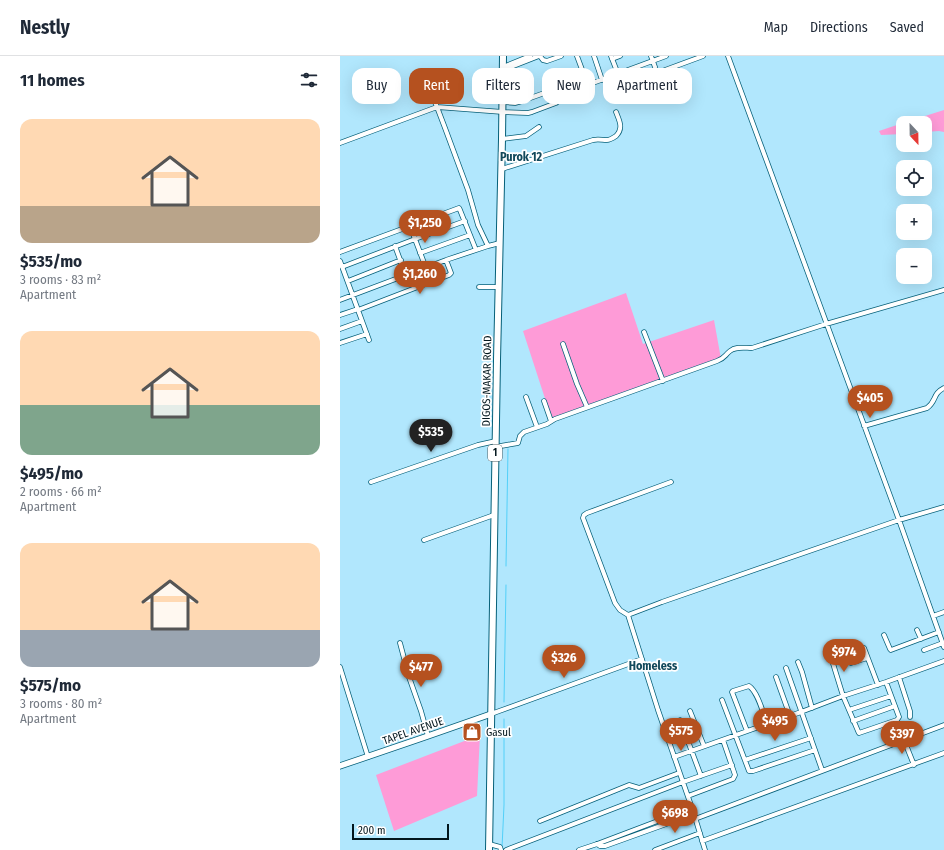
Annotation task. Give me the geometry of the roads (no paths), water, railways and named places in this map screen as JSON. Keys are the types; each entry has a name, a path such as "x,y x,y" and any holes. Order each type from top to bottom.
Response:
{"main road":[{"name":"DIGOS-MAKAR ROAD","path":"503,56 503,68"},
{"name":"DIGOS-MAKAR ROAD","path":"489,847 494,515 503,104"}],"street":[{"path":"505,68 530,56"},
{"path":"506,68 540,56 545,61 561,56"},
{"path":"577,56 588,84 602,80 594,56"},
{"path":"616,68 612,57 620,56"},
{"path":"651,56 655,67"},
{"path":"634,68 666,56"},
{"path":"671,68 703,56"},
{"path":"728,56 944,645 924,650"},
{"path":"436,104 468,190 478,225 488,246"},
{"path":"340,143 437,107 528,113 553,104"},
{"path":"502,169 593,140 608,140 613,138 621,129 616,112"},
{"path":"502,139 526,136 539,127"},
{"path":"340,252 457,208 460,209 476,250"},
{"path":"342,267 465,221"},
{"path":"410,226 426,268"},
{"path":"420,253 470,234"},
{"path":"340,300 446,260 500,243"},
{"path":"395,246 406,276"},
{"path":"348,281 400,260"},
{"path":"340,315 450,275 451,273 446,260"},
{"path":"340,261 369,340"},
{"path":"479,287 499,287"},
{"path":"371,482 478,445 518,443 521,434 547,424 555,418 717,361 725,357 732,350 742,347 752,348 826,324 944,290"},
{"path":"340,329 362,322"},
{"path":"644,332 663,381"},
{"path":"340,343 367,334"},
{"path":"563,344 587,407"},
{"path":"864,426 927,408 934,402 937,393 944,388"},
{"path":"526,398 537,427"},
{"path":"544,401 551,421"},
{"path":"671,482 587,513 583,516 583,520 615,604 620,610 628,615 705,850"},
{"path":"628,615 899,520 944,508"},
{"path":"424,540 494,515"},
{"path":"933,616 944,612"},
{"path":"917,630 921,639"},
{"path":"884,635 891,650 939,632"},
{"path":"400,643 428,736"},
{"path":"864,648 878,685"},
{"path":"845,650 832,654 831,657 843,696 853,721 860,733 897,720 899,717 886,682"},
{"path":"851,663 867,658"},
{"path":"491,714 642,659"},
{"path":"674,757 944,661"},
{"path":"798,662 812,708"},
{"path":"340,667 368,757"},
{"path":"786,668 822,770"},
{"path":"776,677 790,716"},
{"path":"899,677 910,711 910,717"},
{"path":"747,731 732,692 745,686 749,686 752,689 759,701 767,724"},
{"path":"849,710 891,696"},
{"path":"722,700 748,770 751,771 815,750"},
{"path":"853,721 895,706"},
{"path":"690,711 704,746"},
{"name":"TAPEL AVENUE","path":"340,766 491,714"},
{"path":"680,720 701,776"},
{"path":"597,844 602,847 695,816 944,725"},
{"path":"899,730 914,765"},
{"path":"745,760 811,738"},
{"path":"688,796 733,779 734,775 732,765 723,740"},
{"path":"702,841 944,753"},
{"path":"506,850 683,782 732,765"},
{"path":"540,821 628,786 639,788 679,773"},
{"path":"580,850 692,808"},
{"path":"655,850 700,834"},
{"path":"489,847 500,847 501,850"}],"waterway":[{"path":"506,566 508,449"},
{"path":"504,702 506,585"},
{"path":"502,848 504,805 504,719"}],"place":[{"name":"Gasul","path":"472,732"}],"district":[{"name":"Purok 12","path":"521,157"},
{"name":"Homeless","path":"653,666"}]}
